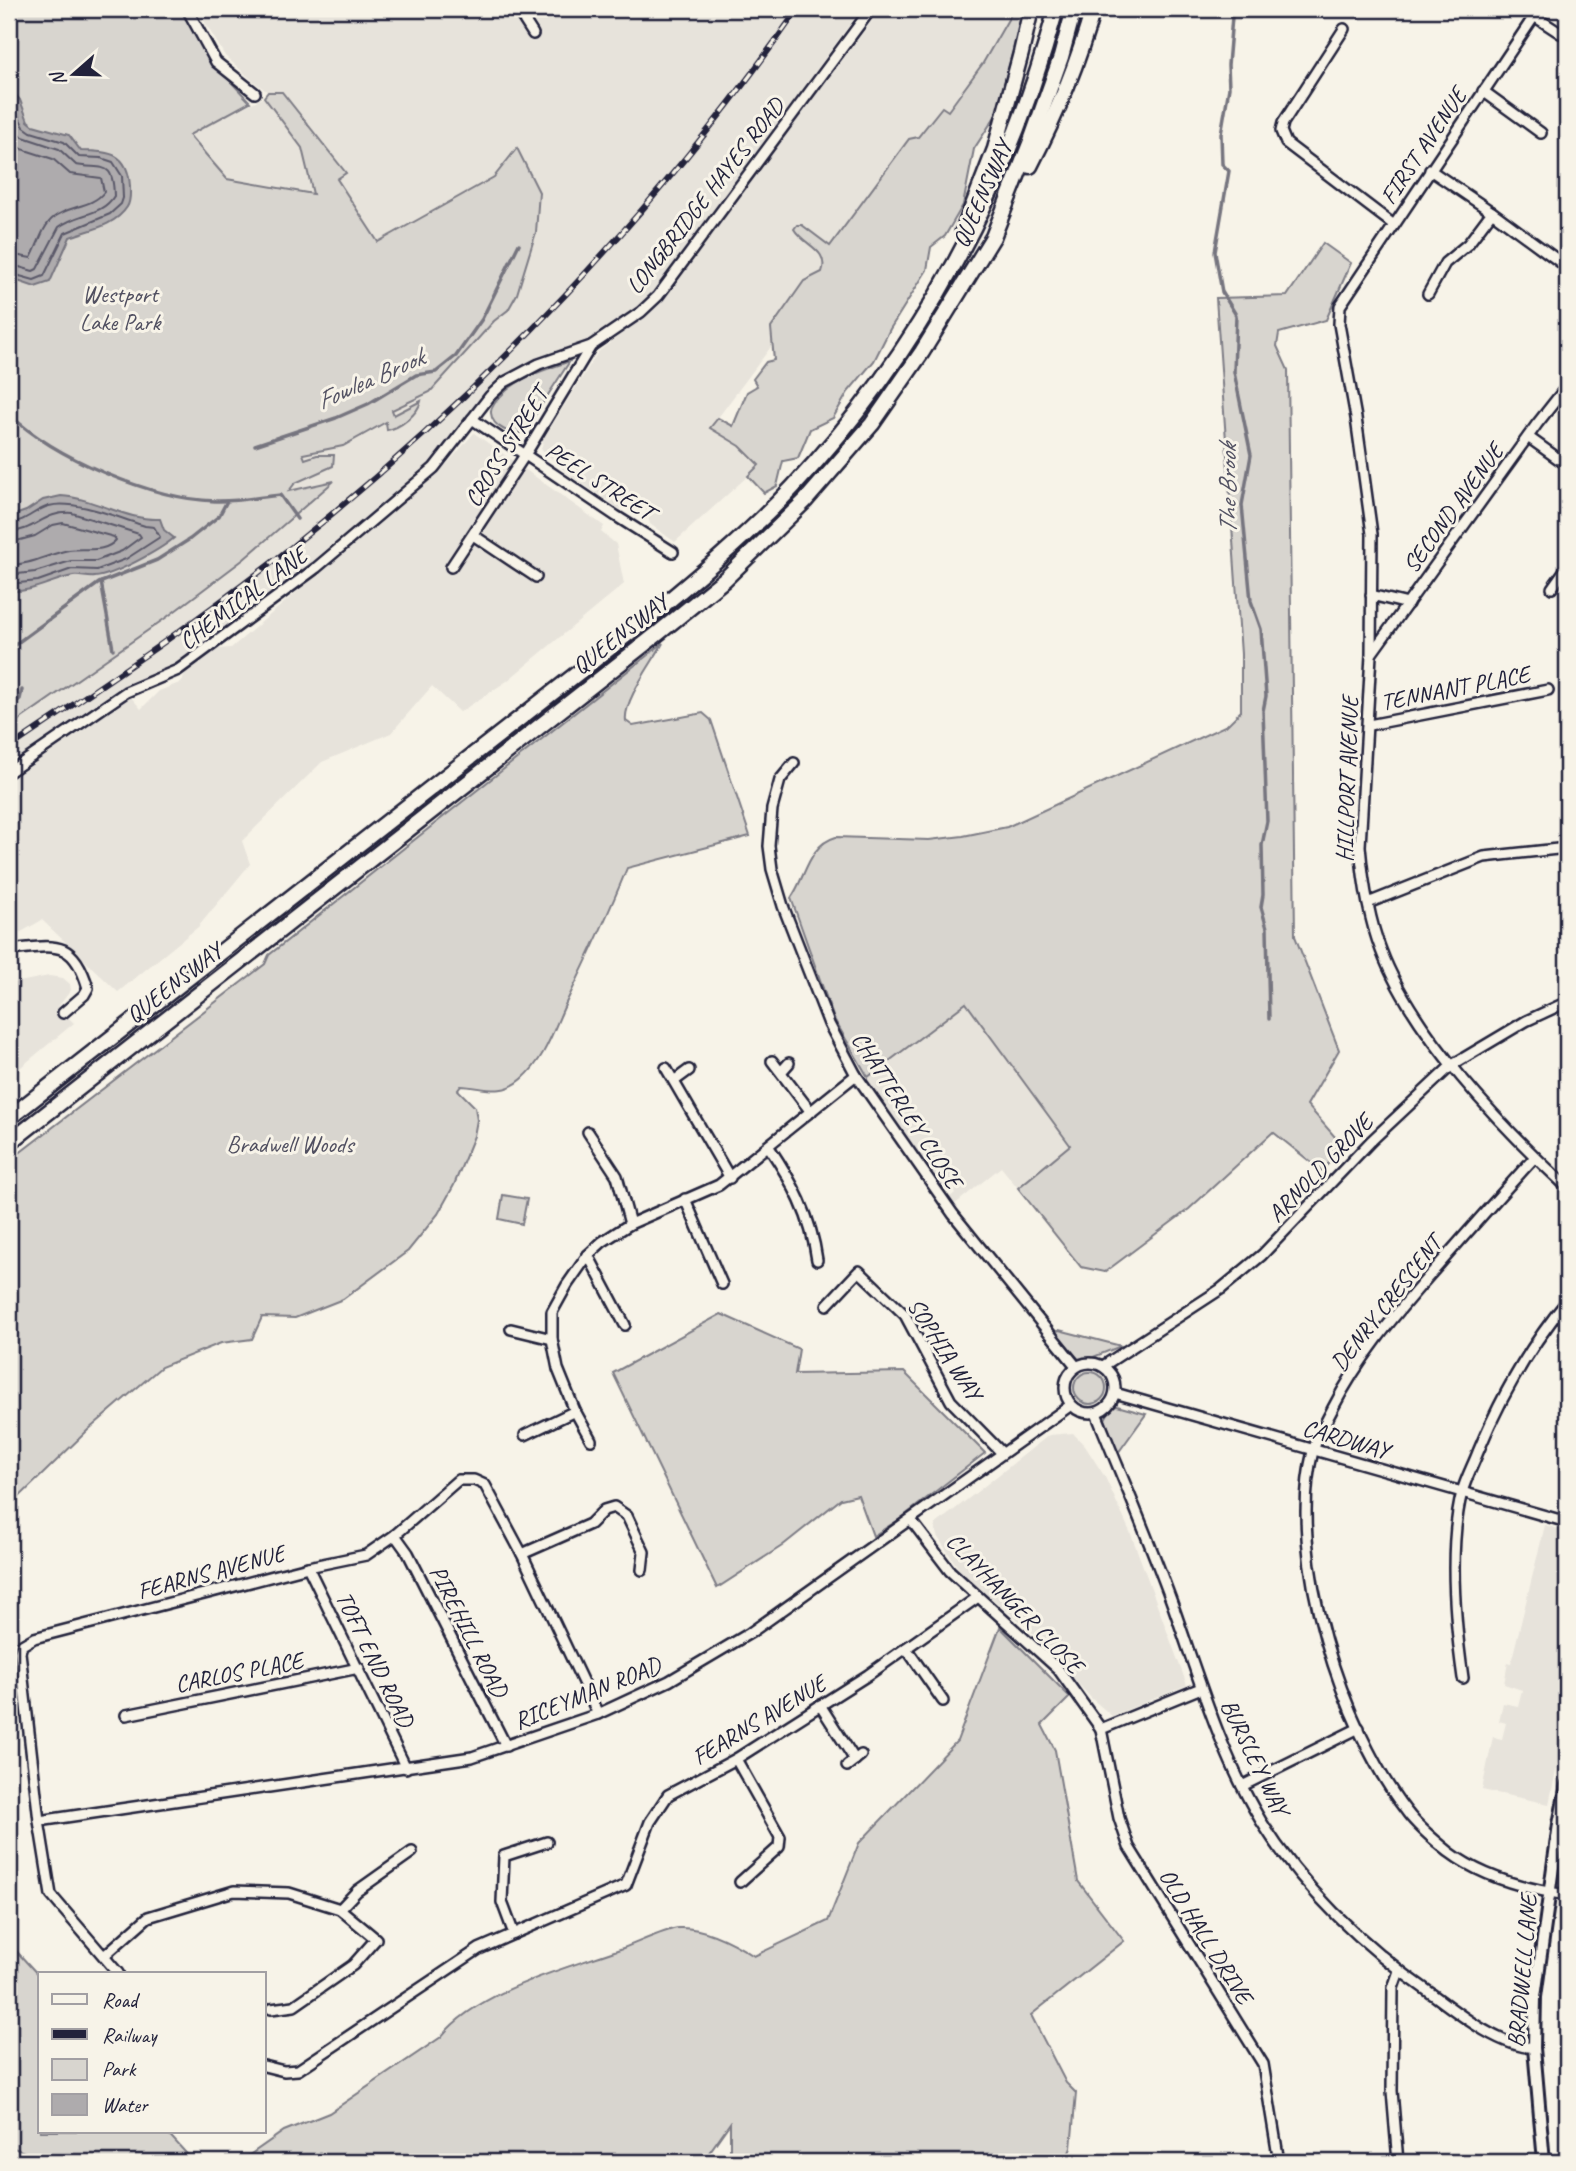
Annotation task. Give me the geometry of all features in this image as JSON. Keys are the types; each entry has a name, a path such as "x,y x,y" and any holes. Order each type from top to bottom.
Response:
{"highway":[{"path":"940,291 995,149 1031,9"},
{"name":"QUEENSWAY","path":"9,1118 643,622 711,566 792,487 852,418 899,355 940,291 992,192 1032,90 1056,9"},
{"name":"QUEENSWAY","path":"9,1143 724,579 805,501 872,424 922,352 993,237 1061,57 1074,9"},
{"path":"993,237 1049,129 1085,39 1093,9"}],"street":[{"path":"187,9 216,62 255,93"},
{"path":"517,9 533,34"},
{"name":"LONGBRIDGE HAYES ROAD","path":"472,419 490,396 519,373 591,346 641,312 658,296 872,9"},
{"path":"1537,13 1560,33 1567,35"},
{"name":"FIRST AVENUE","path":"1340,306 1537,13"},
{"path":"1344,29 1283,123 1281,131 1286,143 1394,225"},
{"path":"1483,91 1541,133"},
{"path":"1430,170 1567,267"},
{"path":"1428,294 1445,263 1468,244 1492,212"},
{"name":"HILLPORT AVENUE","path":"1340,306 1339,324 1368,495 1371,534 1371,655 1360,816 1360,846 1368,904 1381,952 1406,1002 1452,1065 1535,1157 1567,1187"},
{"name":"CROSS STREET","path":"451,567 525,455 591,346"},
{"name":"SECOND AVENUE","path":"1371,655 1567,386"},
{"name":"PEEL STREET","path":"472,419 673,552"},
{"name":"CHEMICAL LANE","path":"9,772 126,692 178,670 316,568 435,468 472,419"},
{"path":"1528,437 1567,464"},
{"path":"473,535 536,577"},
{"path":"1552,588 1567,567"},
{"path":"1371,595 1408,604"},
{"name":"TENNANT PLACE","path":"1368,725 1548,690"},
{"name":"CHATTERLEY CLOSE","path":"794,763 780,780 772,809 769,846 772,869 783,906 829,1024 856,1075 953,1214 1076,1366"},
{"path":"1368,904 1484,857 1567,848"},
{"path":"9,950 54,946 63,948 72,956 79,965 88,988 63,1013"},
{"name":"ARNOLD GROVE","path":"1103,1366 1221,1289 1262,1255 1371,1140 1452,1065 1526,1021 1567,1002"},
{"path":"772,1061 811,1112"},
{"path":"781,1072 789,1063"},
{"path":"666,1068 730,1178"},
{"path":"674,1081 689,1070"},
{"path":"591,1440 575,1411 558,1369 552,1339 552,1312 588,1255 602,1242 630,1224 730,1178 856,1075"},
{"path":"588,1132 617,1176 630,1224"},
{"path":"769,1147 802,1202 817,1260"},
{"name":"DENRY CRESCENT","path":"1535,1157 1414,1293 1359,1362 1343,1388 1314,1450 1306,1517 1314,1589 1328,1644 1359,1728 1389,1785 1408,1812 1429,1835 1451,1853 1479,1870 1519,1885 1567,1895"},
{"path":"685,1199 722,1284"},
{"path":"588,1255 625,1325"},
{"name":"SOPHIA WAY","path":"827,1305 859,1271 905,1315 951,1401 1002,1453"},
{"path":"1463,1678 1455,1595 1457,1531 1462,1491 1513,1377 1540,1333 1567,1301"},
{"path":"511,1329 552,1339"},
{"path":"1089,1362 1103,1366 1114,1379 1115,1393 1105,1408 1096,1413 1079,1411 1066,1397 1066,1378 1076,1366 1089,1362"},
{"name":"CARDWAY","path":"1115,1393 1567,1522"},
{"name":"RICEYMAN ROAD","path":"38,1821 472,1757 598,1714 669,1682 750,1633 1071,1405"},
{"path":"525,1435 575,1411"},
{"name":"BURSLEY WAY","path":"1096,1413 1170,1599 1201,1688 1242,1786 1263,1823 1304,1877 1351,1929 1399,1971 1471,2022 1525,2048 1534,2048"},
{"name":"FEARNS AVENUE","path":"117,1972 51,1895 38,1821 20,1652 22,1645 34,1638 308,1567 366,1555 395,1535 458,1480 474,1480 485,1485 522,1554 598,1714"},
{"path":"522,1554 590,1524 604,1510 614,1507 627,1516 644,1552 642,1570"},
{"name":"CLAYHANGER CLOSE","path":"911,1520 950,1571 1058,1669 1101,1729"},
{"name":"PIREHILL ROAD","path":"395,1535 408,1553 506,1746"},
{"name":"TOFT END ROAD","path":"308,1567 406,1768"},
{"name":"FEARNS AVENUE","path":"266,2066 284,2071 298,2070 479,1949 626,1885 650,1822 668,1795 736,1759 906,1648 978,1597"},
{"path":"906,1648 943,1702"},
{"name":"CARLOS PLACE","path":"126,1714 359,1668"},
{"path":"1101,1729 1201,1688"},
{"path":"820,1705 854,1760"},
{"path":"1242,1786 1359,1728"},
{"name":"OLD HALL DRIVE","path":"1101,1729 1119,1818 1129,1847 1263,2064 1279,2162"},
{"path":"736,1759 780,1837 779,1847 743,1875"},
{"name":"BRADWELL LANE","path":"1544,2162 1534,2048 1535,1997 1559,1824 1567,1786"},
{"path":"514,1934 502,1902 504,1856 547,1842"},
{"path":"340,1909 357,1891 412,1852"},
{"path":"105,1955 148,1917 234,1891 289,1894 340,1909 376,1938 353,1965 293,2006 271,2009"},
{"path":"1398,2162 1392,2091 1393,1988 1399,1971"}],"shaded area":[{"path":"197,9 509,9 528,38 539,30 526,9 861,9 651,296 595,338 517,367 496,381 435,459 309,566 190,657 126,686 9,766 9,727 167,617 244,559 333,482 296,491 273,492 162,483 110,467 65,446 34,425 9,402 9,357 351,427 430,392 494,321 508,310 522,280 494,177 378,243 337,179 346,172 304,119 225,56"},
{"path":"881,9 1014,9 983,63 711,427 740,446 760,465 675,542 650,524 644,503 620,509 567,473 541,449 544,438 598,352 656,307"},
{"path":"264,97 302,148 313,194 227,179 188,134"},
{"path":"474,433 604,526 601,532 616,544 624,584 507,681 460,712 432,686 391,733 322,762 242,841 250,864 198,927 118,992 42,920 9,939 9,779 131,697 141,709 159,691 182,682 185,673 218,649 231,648 447,464"},
{"path":"49,976 63,978 70,984 71,990 58,1007 74,1023 9,1077 9,984"},
{"path":"966,1003 1070,1145 1018,1188 1001,1167 954,1205 949,1198 955,1193 952,1187 945,1191 867,1082 868,1077"},
{"path":"1073,1433 1105,1477 1131,1534 1187,1685 1112,1716 1091,1698 1027,1627 963,1575 937,1536 935,1525 1049,1435"},
{"path":"1545,1525 1567,1532 1567,1665 1564,1677 1567,1678 1567,1720 1549,1804 1482,1790 1493,1737 1502,1739 1506,1723 1499,1721 1503,1703 1518,1706 1522,1690 1504,1684"}],"green space":[{"name":"Westport Lake Park","path":"9,9 183,9 213,63 250,102 189,135 227,179 313,194 302,148 264,97 268,92 282,92 346,173 337,179 378,242 494,177 517,148 539,192 536,232 517,294 508,310 494,321 430,392 392,410 394,415 421,401 412,415 392,429 387,430 386,422 343,446 303,454 305,459 317,455 334,455 333,466 295,483 289,491 334,481 244,559 167,617 9,727"},
{"path":"1014,9 1024,9 996,115 974,149 963,205 945,236 931,247 927,270 890,329 874,361 848,392 833,418 810,429 798,458 783,461 777,486 764,493 748,476 759,465 740,446 710,428 718,418 733,426 747,392 757,386 753,379 766,362 774,360 771,328 804,281 822,272 823,264 819,253 794,229 797,225 802,225 830,246 909,139 918,137 942,107 948,111 983,63"},
{"path":"1323,243 1351,263 1326,320 1279,333 1277,346 1288,370 1295,936 1339,1050 1307,1105 1343,1146 1322,1171 1273,1132 1189,1209 1105,1272 1081,1267 1018,1188 1070,1145 966,1003 868,1077 834,1019 791,898 813,854 827,841 836,837 929,840 1007,827 1227,725 1241,711 1241,654 1216,298 1287,296"},
{"path":"570,361 524,432 509,431 495,422 491,413 492,407 513,385"},
{"name":"Bradwell Woods","path":"663,643 629,703 626,721 633,726 703,713 711,720 750,836 627,868 537,1063 522,1079 507,1088 493,1090 461,1086 458,1090 475,1107 477,1120 474,1136 454,1185 438,1214 408,1251 343,1299 295,1318 262,1317 252,1339 221,1343 161,1367 88,1430 9,1507 9,1161 265,964 269,955"},
{"path":"503,1195 527,1199 522,1224 499,1219"},
{"path":"721,1314 799,1349 795,1374 904,1372 985,1453 900,1519 873,1536 858,1495 841,1499 782,1546 717,1588 613,1373"},
{"path":"1059,1330 1121,1346 1081,1362 1058,1335 1056,1332"},
{"path":"1090,1372 1101,1377 1106,1388 1101,1399 1090,1404 1079,1399 1074,1388 1079,1377"},
{"path":"1117,1406 1146,1414 1118,1453 1105,1419 1111,1408"},
{"path":"1000,1627 1070,1697 1042,1725 1055,1750 1078,1881 1124,1941 1031,2015 1066,2083 1076,2093 1071,2148 1065,2162 730,2162 730,2123 705,2162 229,2162 248,2156 284,2131 329,2113 441,2037 477,2006 525,1982 673,1929 689,1928 708,1933 754,1956 828,1921 859,1843 957,1741"},
{"path":"9,1943 38,1975 38,2132 167,2132 194,2162 48,2162 9,2146"}],"water":[{"path":"9,87 20,100 28,121 33,125 69,135 81,151 116,156 129,175 130,197 122,213 101,226 70,237 50,282 35,287 9,278"},
{"path":"61,496 135,517 160,519 164,530 174,538 136,562 103,576 73,576 26,590 9,591 9,517 26,511 43,500"}],"waterway":[{"name":"The Brook","path":"1235,9 1228,65 1229,88 1221,134 1222,164 1229,171 1215,252 1222,292 1236,315 1234,372 1251,455 1242,505 1251,601 1261,629 1266,696 1263,711 1267,821 1262,845 1261,907 1267,928 1269,1019"},
{"name":"Fowlea Brook","path":"255,445 336,418 368,404 416,375 436,372 456,356 482,319 519,244"},
{"path":"9,414 52,446 105,473 134,484 162,493 215,501 280,495 297,519"},
{"name":"Fowlea Brook","path":"9,649 99,583 157,560 190,539 219,516 227,501"},
{"path":"101,582 113,649"},
{"path":"9,708 20,699 22,690"}],"railway":[{"path":"9,748 153,650 260,572 434,425 565,295 627,227 687,156 798,9"}]}
